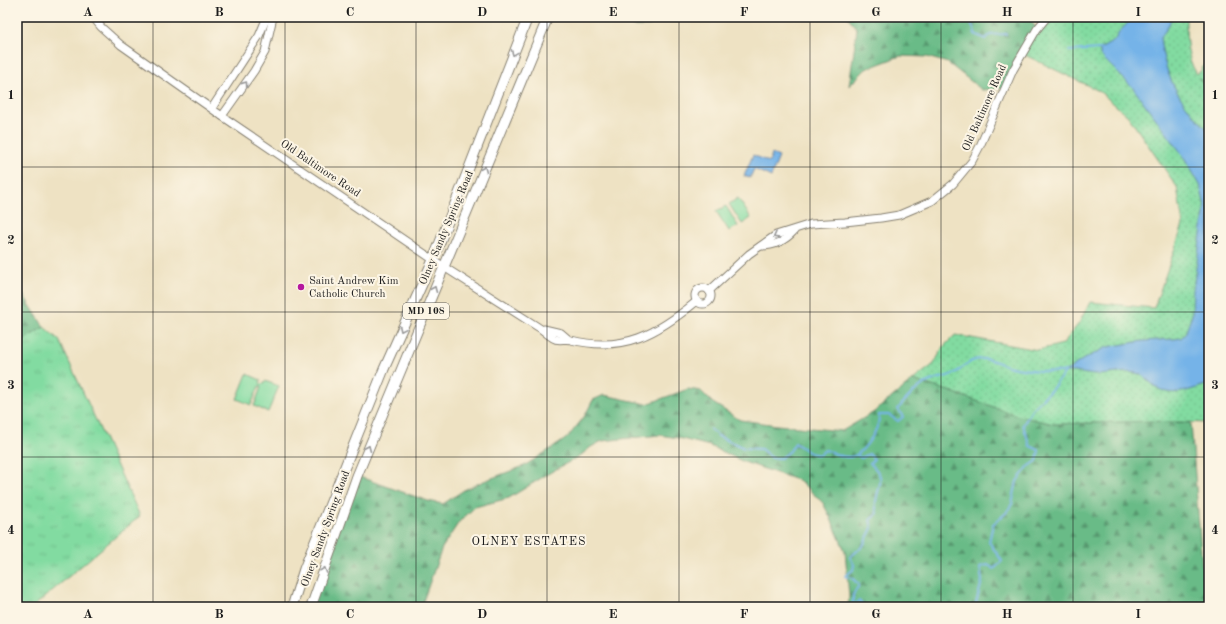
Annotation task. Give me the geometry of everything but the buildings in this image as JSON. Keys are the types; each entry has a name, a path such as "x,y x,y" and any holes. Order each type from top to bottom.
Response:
{"main road":[{"name":"Olney Sandy Spring Road","path":"292,607 304,569 384,369 433,260 528,17"},
{"name":"Olney Sandy Spring Road","path":"311,607 357,476 548,17"}],"street":[{"name":"Old Baltimore Road","path":"93,17 121,45 222,116 433,260 559,341 568,339 600,344 618,343 636,339 664,326 697,301"},
{"path":"212,108 259,36 267,17"},
{"path":"222,116 254,71 265,52 273,17"},
{"name":"Old Baltimore Road","path":"709,291 749,254 760,247 772,246 788,237 794,231 811,224 860,221 899,215 932,200 953,184 972,161 1013,70 1037,29 1047,17"},
{"path":"704,288 709,291 710,297 708,302 701,304 697,301 695,296 697,290 704,288"}],"green space":[{"path":"624,17 661,17 649,26 632,26"},
{"path":"848,17 1028,17 1037,29 1006,88 982,90 948,63 927,57 900,56 866,69 849,86 857,29"},
{"path":"1047,17 1186,17 1187,47 1193,68 1197,74 1206,64 1209,69 1209,78 1202,82 1199,78 1209,93 1209,423 1151,421 1054,424 1019,416 913,380 934,364 943,347 955,335 1038,350 1063,344 1079,323 1090,302 1154,308 1183,225 1177,187 1128,116 1099,91 1023,54"},
{"path":"738,198 751,218 742,224 729,204"},
{"path":"726,206 738,226 729,231 716,211"},
{"path":"17,285 44,327 17,344"},
{"path":"44,327 59,340 140,516 33,607 17,607 17,344"},
{"path":"247,374 261,380 260,383 263,384 265,381 279,386 268,412 254,406 261,387 259,386 251,405 237,399"},
{"path":"913,380 1019,416 1054,424 1151,421 1191,423 1203,577 1209,578 1209,607 848,607 849,596 845,551 823,503 800,481 744,462 710,446 660,435 602,441 591,447 580,456 509,498 475,507 459,522 442,548 421,607 311,607 357,476 428,501 443,504 464,490 524,466 560,443 568,437 584,417 593,400 604,395 647,404 688,389 701,391 713,403 740,420 842,431 874,412"}],"water":[{"path":"1134,17 1172,17 1168,27 1160,38 1166,66 1170,78 1182,99 1209,131 1209,384 1175,393 1162,391 1142,375 1136,373 1126,372 1095,375 1065,372 1082,360 1107,347 1142,341 1181,338 1185,334 1192,315 1193,289 1205,207 1200,185 1182,154 1133,88 1100,55 1100,49 1114,41 1120,31"},
{"path":"772,154 779,157 771,177 754,169 750,178 744,176 753,155 769,162"}],"waterway":[{"path":"911,17 916,20 922,17"},
{"path":"967,17 975,34 985,39 990,35 1006,34"},
{"path":"1127,17 1129,22"},
{"path":"1069,51 1100,49"},
{"path":"710,429 718,436 744,448 761,449 772,458 781,458 790,451 795,443 810,453 819,455 825,450 843,457 851,457 864,448 871,438 878,424 879,415 889,415 898,421 903,417 898,409 918,388 933,380 952,375 974,360 989,359 1014,368 1027,370 1066,371"},
{"path":"975,607 982,581 980,567 988,565 994,569 1002,561 989,542 993,524 1006,513 1012,504 1017,481 1028,467 1037,461 1039,450 1030,446 1023,425 1033,408 1052,389 1065,372"},
{"path":"857,455 861,458 869,454 874,459 870,463 879,473 880,477 876,503 877,514 870,520 872,528 863,546 850,557 854,565 853,570 845,576 852,578 859,585 853,595 853,605 859,601 864,607"}],"place":[{"name":"Saint Andrew Kim Catholic Church","path":"301,287"}],"district":[{"name":"OLNEY ESTATES","path":"529,542"}]}
